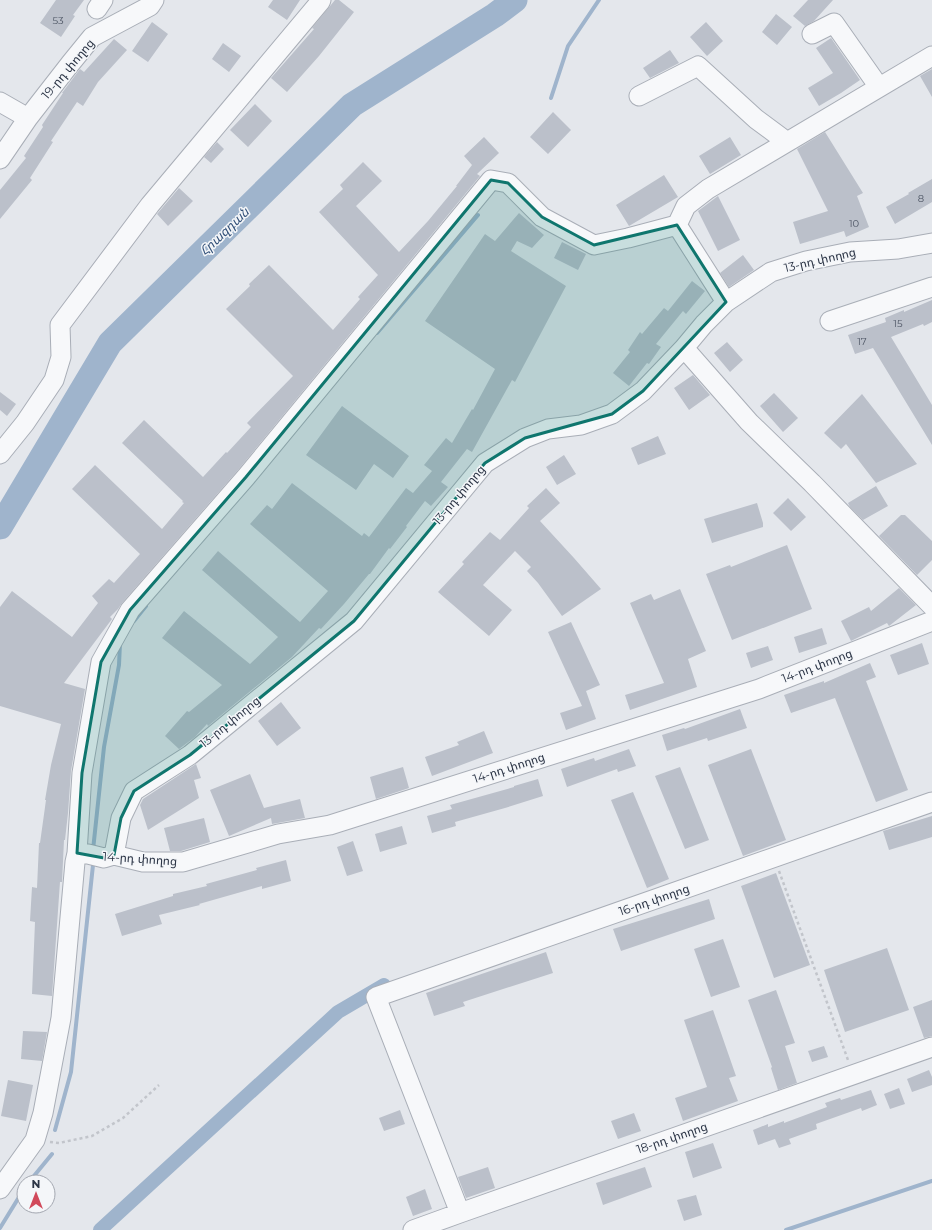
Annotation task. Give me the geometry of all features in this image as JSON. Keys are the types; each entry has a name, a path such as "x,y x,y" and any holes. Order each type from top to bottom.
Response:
{"street":[{"name":"19-րդ փողոց","path":"0,159 28,118 92,37 150,6 154,0"},
{"path":"0,454 25,423 54,380 61,357 60,325 150,206 321,0"},
{"path":"812,34 834,23 879,87"},
{"path":"0,1188 35,1140 43,1113 61,1018 77,853 82,773 101,662 130,610 246,477 491,180 508,183 542,217 594,245 677,225 686,206 708,189 932,56"},
{"path":"639,96 698,66 756,119 787,142"},
{"path":"0,102 28,118"},
{"path":"677,225 726,302"},
{"name":"13-րդ փողոց","path":"114,855 121,818 134,791 190,754 354,621 485,463 525,438 548,429 581,425 612,414 643,391 726,302 771,272 806,261 850,252 898,249 932,243"},
{"path":"830,321 932,287"},
{"path":"684,348 749,422 812,483 932,606"},
{"name":"14-րդ փողոց","path":"77,853 104,858 114,855 143,862 182,862 278,834 330,825 759,689 932,621"},
{"name":"16-րդ փողոց","path":"460,1212 376,997 932,802"},
{"name":"18-րդ փողոց","path":"413,1230 460,1212 932,1048"}],"path":[{"path":"774,858 854,1075"},
{"path":"35,1140 59,1143 92,1136 123,1118 159,1085"}],"highlighted area":[{"path":"491,180 508,183 542,217 594,245 677,225 726,302 643,391 612,414 525,438 485,463 354,621 190,755 134,791 121,818 114,855 104,858 77,853 82,773 101,662 130,610 246,477"}],"building":[{"path":"56,0 84,0 73,15 75,16 61,37 40,23"},
{"path":"273,0 300,0 287,20 268,7"},
{"path":"335,0 339,0 354,12 319,56 287,92 271,78 314,29 312,28"},
{"path":"808,0 833,0 814,21 805,26 793,16"},
{"path":"776,14 792,27 777,45 762,32"},
{"path":"152,22 168,34 148,62 132,51"},
{"path":"706,22 723,41 707,56 690,37"},
{"path":"831,38 860,80 819,106 808,88 833,73 816,48"},
{"path":"114,39 127,50 98,82 83,106 77,102 51,141 53,142 30,178 32,180 0,219 0,190 26,158 24,156 43,127 42,125 62,93 80,69 84,72"},
{"path":"223,43 241,56 229,72 212,59"},
{"path":"670,50 679,63 650,78 643,68"},
{"path":"932,69 932,97 920,76"},
{"path":"255,104 272,121 248,147 230,130"},
{"path":"553,112 571,130 548,154 530,137"},
{"path":"825,132 863,193 857,196 869,227 846,237 844,231 800,244 793,222 828,211 797,149"},
{"path":"484,137 499,153 477,174 480,176 238,470 110,617 112,619 64,683 85,689 71,771 68,813 64,840 62,882 60,882 52,996 32,994 35,922 30,921 32,887 37,888 39,843 45,800 51,765 61,724 0,706 0,607 12,591 72,637 98,603 92,596 109,579 114,583 140,554 72,489 95,465 162,529 184,503 122,443 144,420 203,477 251,427 247,423 293,376 226,309 269,265 333,330 360,299 358,297 378,275 319,212 343,189 340,185 363,162 382,181 356,206 399,252 428,221 457,186 472,165 464,156"},
{"path":"730,137 741,155 710,174 699,156"},
{"path":"217,142 224,149 211,163 204,157"},
{"path":"664,175 678,197 629,226 616,205"},
{"path":"932,179 932,202 895,224 886,207"},
{"path":"179,188 193,201 168,226 157,214"},
{"path":"718,196 740,240 718,251 698,211"},
{"path":"519,213 544,235 532,248 517,241 511,251 566,286 515,382 512,380 472,452 467,449 441,482 448,487 431,506 425,501 406,526 407,527 370,574 321,629 319,628 292,657 208,726 207,724 195,737 179,749 165,736 187,711 189,712 222,685 162,638 184,611 250,664 278,637 202,570 218,551 300,622 328,591 250,524 267,505 272,509 292,483 362,536 364,533 369,537 406,488 413,493 432,471 424,465 446,438 452,443 472,409 473,410 495,369 425,321 485,234 495,241"},
{"path":"562,242 586,254 578,270 554,258"},
{"path":"743,255 754,270 729,287 720,273"},
{"path":"692,281 705,291 686,314 683,311 656,344 661,347 649,364 647,363 629,386 613,373 630,352 628,350 640,332 642,334 664,308 668,311"},
{"path":"932,300 932,322 924,326 923,324 891,337 932,405 932,445 873,348 855,354 848,335 886,322 885,318"},
{"path":"727,342 743,360 730,372 714,353"},
{"path":"693,375 710,395 689,410 674,388"},
{"path":"0,392 16,404 7,416 0,410"},
{"path":"774,393 798,418 783,432 760,406"},
{"path":"862,394 917,464 876,483 846,444 841,449 824,433"},
{"path":"342,406 409,456 393,478 374,464 356,490 306,455"},
{"path":"658,436 666,454 638,465 631,448"},
{"path":"564,455 576,474 557,485 546,467"},
{"path":"876,486 888,506 863,520 848,503"},
{"path":"546,488 560,503 540,521 601,589 562,616 538,583 527,571 531,567 515,551 483,585 512,610 489,636 438,592 464,564 462,562 490,532 500,540 529,508 527,506"},
{"path":"788,498 806,517 791,531 773,513"},
{"path":"757,503 763,527 712,543 704,519"},
{"path":"901,515 905,515 932,541 932,560 917,575 879,536"},
{"path":"787,545 812,609 732,640 706,574 730,565 731,567"},
{"path":"899,588 916,605 889,626 887,623 851,641 841,621 869,607 871,611"},
{"path":"680,589 706,651 688,659 697,687 630,710 625,695 664,683 630,603 651,594 654,600"},
{"path":"571,622 600,685 586,691 596,719 566,730 560,713 582,706 548,632"},
{"path":"822,628 827,644 799,653 794,637"},
{"path":"922,643 929,664 898,675 890,655"},
{"path":"768,646 773,660 751,668 746,653"},
{"path":"870,663 876,677 866,681 908,790 876,802 835,698 791,713 784,695 824,681 824,683"},
{"path":"281,702 301,728 277,746 258,721"},
{"path":"740,709 747,728 708,741 707,738 667,751 662,735 684,728 685,729"},
{"path":"484,731 493,753 432,776 425,757 459,745 457,742"},
{"path":"629,749 636,766 618,772 617,769 567,787 561,769 594,758 595,761"},
{"path":"751,749 786,840 743,856 708,765"},
{"path":"196,764 201,778 194,780 199,798 148,830 140,805 143,799"},
{"path":"403,767 409,788 376,799 370,777"},
{"path":"680,767 709,840 685,849 655,776"},
{"path":"250,774 264,808 300,799 305,818 272,824 271,818 229,836 210,790"},
{"path":"538,779 543,796 455,822 456,826 432,833 427,816 452,809 450,805"},
{"path":"633,792 669,879 647,888 611,800"},
{"path":"932,816 932,837 889,850 883,831"},
{"path":"204,818 210,842 181,851 170,851 164,828"},
{"path":"402,826 407,844 380,852 375,834"},
{"path":"353,841 363,871 347,876 337,847"},
{"path":"286,860 291,881 262,889 262,886 199,904 200,905 159,915 162,924 122,936 115,914 173,896 173,894 207,886 206,884 257,870 256,868"},
{"path":"776,873 810,965 774,978 741,886"},
{"path":"709,899 715,919 621,951 613,929"},
{"path":"723,939 740,987 711,997 694,949"},
{"path":"887,948 909,1010 845,1032 824,970"},
{"path":"546,952 553,973 463,1002 465,1006 434,1016 426,993"},
{"path":"776,990 795,1043 785,1046 797,1083 778,1090 771,1068 772,1067 748,1000"},
{"path":"932,1000 932,1036 924,1038 913,1007"},
{"path":"713,1010 736,1076 729,1078 738,1101 683,1121 675,1098 707,1087 684,1020"},
{"path":"23,1031 47,1032 42,1061 21,1059"},
{"path":"824,1046 828,1057 812,1062 808,1051"},
{"path":"929,1070 932,1077 932,1085 912,1092 907,1079"},
{"path":"8,1080 33,1085 26,1121 1,1116"},
{"path":"899,1088 905,1104 890,1109 884,1094"},
{"path":"871,1090 877,1105 862,1111 861,1108 816,1124 817,1129 789,1139 791,1144 779,1148 775,1139 758,1145 753,1130 768,1124 768,1127 784,1121 784,1123 827,1107 825,1103 840,1098 841,1100"},
{"path":"400,1110 405,1124 384,1131 379,1118"},
{"path":"634,1113 641,1131 618,1139 611,1121"},
{"path":"713,1143 722,1168 693,1178 685,1152"},
{"path":"488,1167 495,1188 466,1198 458,1177"},
{"path":"645,1167 652,1187 603,1205 596,1183"},
{"path":"425,1189 432,1209 413,1216 406,1197"},
{"path":"696,1195 702,1215 684,1221 677,1200"}],"waterway":[{"name":"Հրազդան","path":"0,527 110,343 352,105 495,15 515,0"},
{"path":"551,98 568,46 599,0"},
{"path":"377,333 478,215"},
{"path":"134,621 146,606"},
{"path":"93,850 104,747 119,665 120,643"},
{"path":"55,1130 71,1072 93,865"},
{"path":"100,1230 338,1012 384,985"},
{"path":"36,1174 52,1154"},
{"path":"786,1230 932,1181"},
{"path":"0,1228 16,1202"}]}
